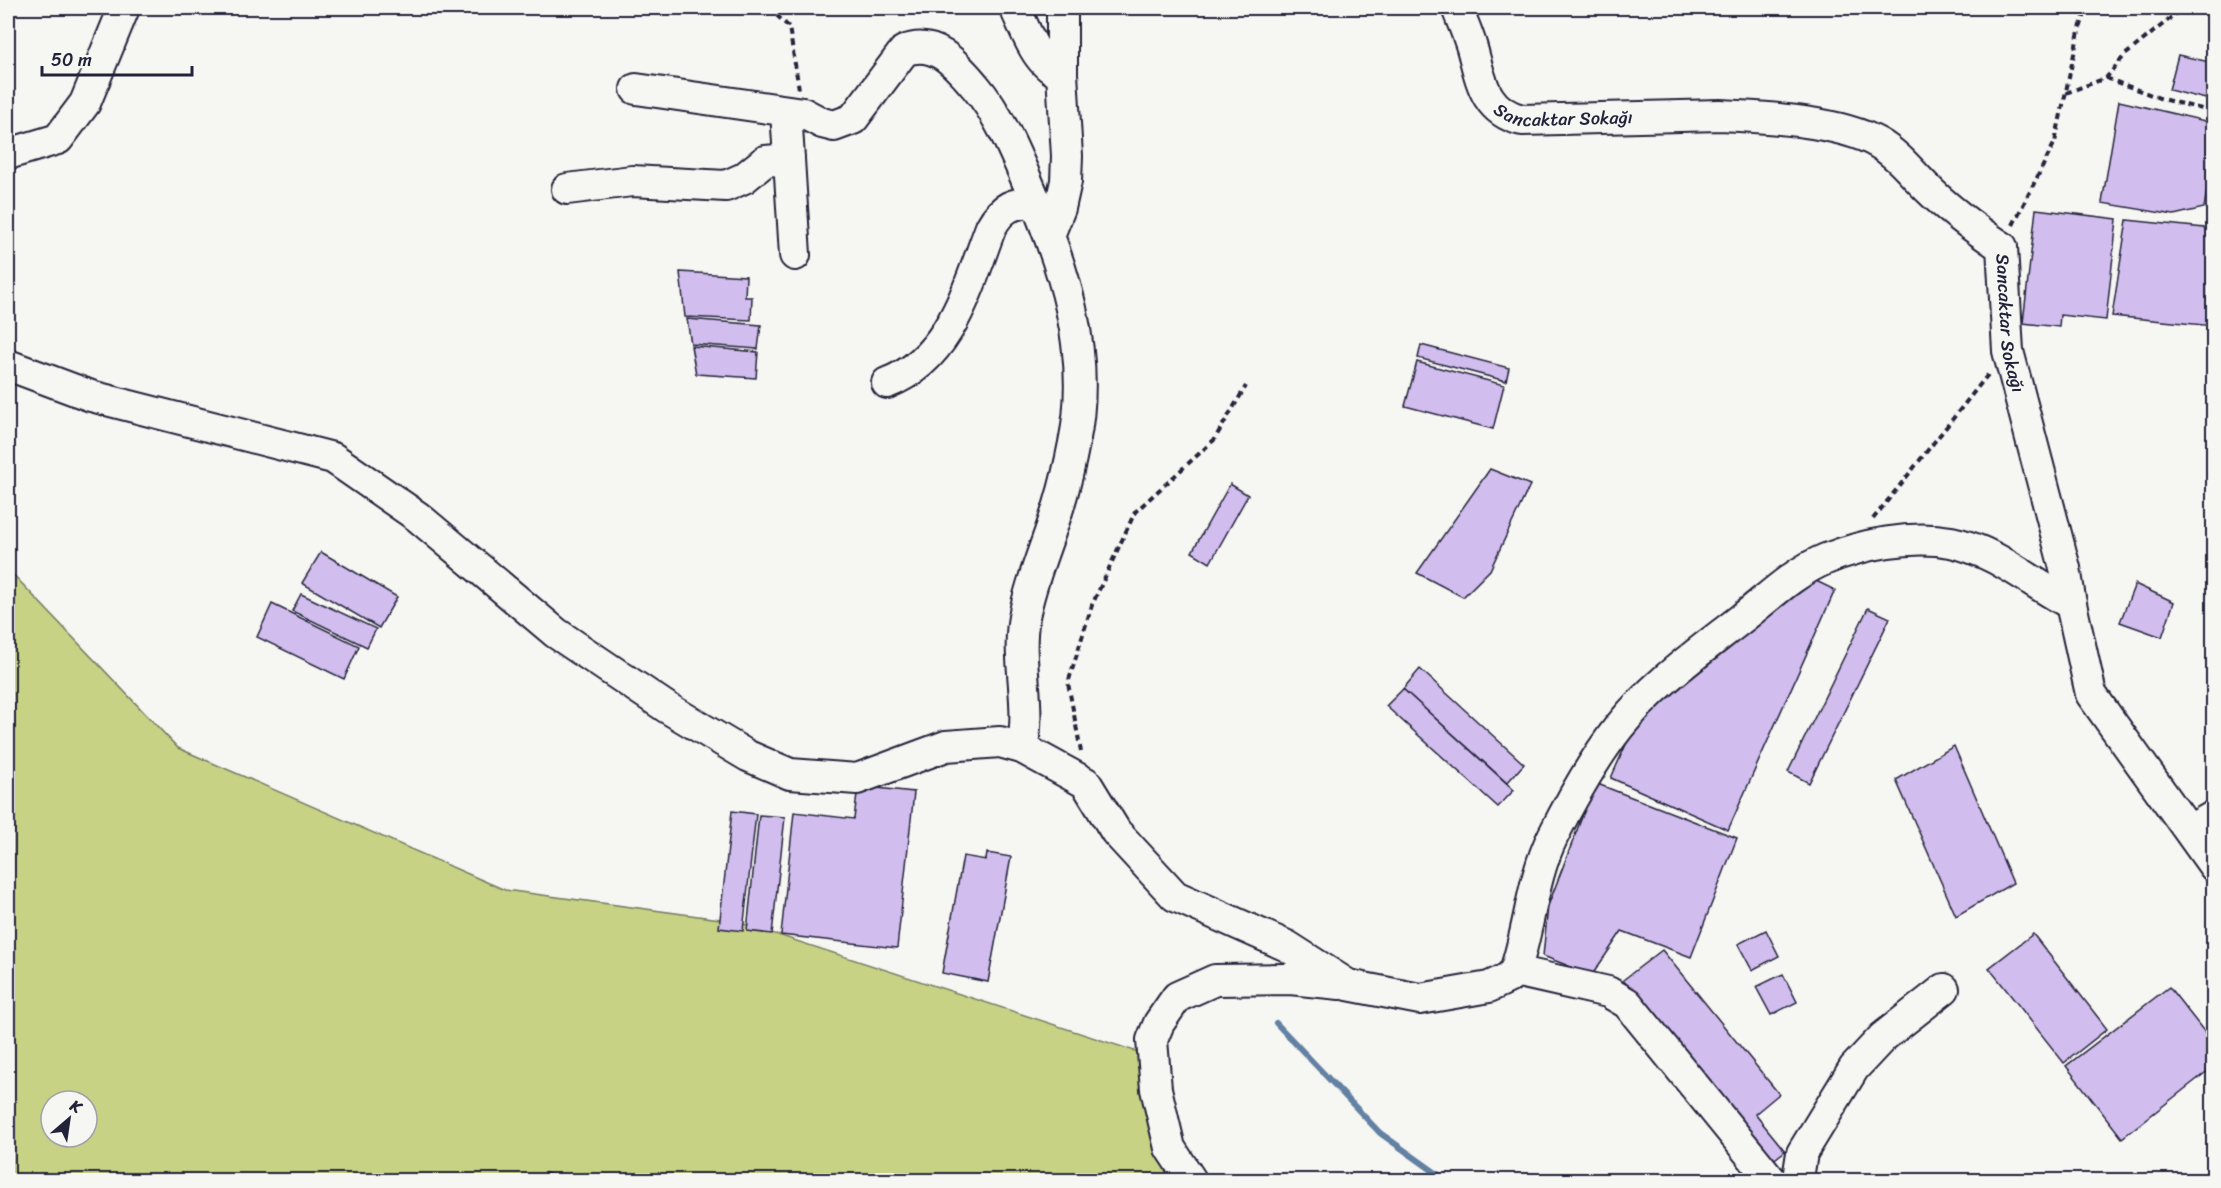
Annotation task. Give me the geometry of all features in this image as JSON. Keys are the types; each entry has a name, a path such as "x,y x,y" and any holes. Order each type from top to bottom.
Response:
{"street":[{"path":"8,154 58,139 85,103 124,8"},
{"path":"1015,8 1043,62 1062,74"},
{"path":"1050,233 1060,208 1066,181 1062,8"},
{"name":"Sancaktar Sokağı","path":"1457,8 1471,44 1481,81 1489,98 1507,116 1522,120 1720,115 1843,129 1879,144 1906,166 1947,207 1974,229 2002,247 2008,351 2065,568 2091,694 2202,823 2214,866"},
{"path":"636,89 794,112 834,126 845,124 853,119 904,51 914,47 936,51 957,66 981,93 1016,155 1050,233 1069,294 1079,356 1080,400 1075,441 1060,503 1030,592 1024,619 1021,650 1026,725 1022,748"},
{"path":"794,112 789,159 795,255"},
{"path":"567,189 632,181 726,186 744,178 765,162 781,158 789,159"},
{"path":"887,383 914,369 942,338 954,319 991,227 999,214 1012,204 1036,201"},
{"path":"8,365 91,396 333,458 418,517 556,633 666,707 748,756 790,774 857,779 946,746 1000,742 1022,748 1086,783 1116,832 1175,896 1287,946 1348,985"},
{"path":"1191,1180 1170,1148 1156,1089 1152,1040 1159,1023 1177,997 1215,980 1290,979 1348,985 1420,999 1490,987 1508,978 1515,971 1535,892 1552,838 1582,782 1619,727 1649,695 1683,665 1796,575 1825,559 1868,547 1906,541 1948,542 1971,547 1995,558 2044,590 2071,604"},
{"path":"1515,971 1608,992 1627,1003 1771,1180"},
{"path":"1800,1180 1802,1153 1854,1068 1883,1037 1944,990"}],"path":[{"path":"769,8 789,27 794,112"},
{"path":"2002,247 2055,142 2079,31 2087,8"},
{"path":"2066,93 2106,78 2125,55 2183,8"},
{"path":"2106,78 2162,99 2214,112"},
{"path":"1870,522 1982,380 2008,351"},
{"path":"1086,783 1068,683 1092,604 1135,512 1214,440 1246,386"}],"green space":[{"path":"8,569 178,748 505,890 735,921 1138,1052 1189,1180 8,1180"}],"building":[{"path":"2178,55 2214,63 2214,101 2169,90"},
{"path":"2119,101 2214,123 2214,149 2204,208 2174,215 2102,203"},
{"path":"2036,209 2117,219 2106,320 2060,315 2059,327 2023,323"},
{"path":"2127,220 2214,229 2214,326 2112,316"},
{"path":"680,272 746,276 745,297 752,297 751,320 685,317"},
{"path":"687,319 761,325 758,349 691,344"},
{"path":"1421,345 1509,368 1506,381 1418,358"},
{"path":"691,346 758,352 756,378 696,374"},
{"path":"1417,362 1504,385 1493,429 1405,406"},
{"path":"1490,469 1530,485 1490,570 1463,597 1417,573"},
{"path":"1230,484 1248,495 1210,563 1192,552"},
{"path":"321,552 397,597 379,628 302,583"},
{"path":"1814,580 1835,590 1728,830 1611,778 1636,722"},
{"path":"2135,584 2174,602 2162,637 2120,622"},
{"path":"301,594 376,629 367,647 292,611"},
{"path":"272,604 359,646 344,679 257,637"},
{"path":"1868,608 1890,618 1809,783 1788,772"},
{"path":"1420,669 1524,764 1507,783 1403,689"},
{"path":"1403,689 1514,790 1498,807 1386,706"},
{"path":"1954,746 2013,883 1956,916 1896,780"},
{"path":"1595,783 1737,838 1691,957 1622,931 1592,975 1543,956 1548,906"},
{"path":"858,786 914,792 897,948 781,935 794,812 854,819"},
{"path":"732,811 756,814 743,931 719,928"},
{"path":"759,815 785,817 772,934 747,931"},
{"path":"987,853 1011,857 988,982 942,973 963,856 986,860"},
{"path":"1766,930 1779,956 1752,970 1738,944"},
{"path":"2033,934 2107,1029 2064,1063 1989,968"},
{"path":"1662,950 1779,1094 1755,1114 1785,1151 1771,1162 1623,980"},
{"path":"1783,974 1797,1002 1771,1015 1756,987"},
{"path":"2169,987 2214,1044 2214,1066 2122,1138 2066,1066"},
{"path":"545,1173 570,1180 542,1180"}],"waterway":[{"path":"1276,1023 1380,1133 1446,1180"}]}
